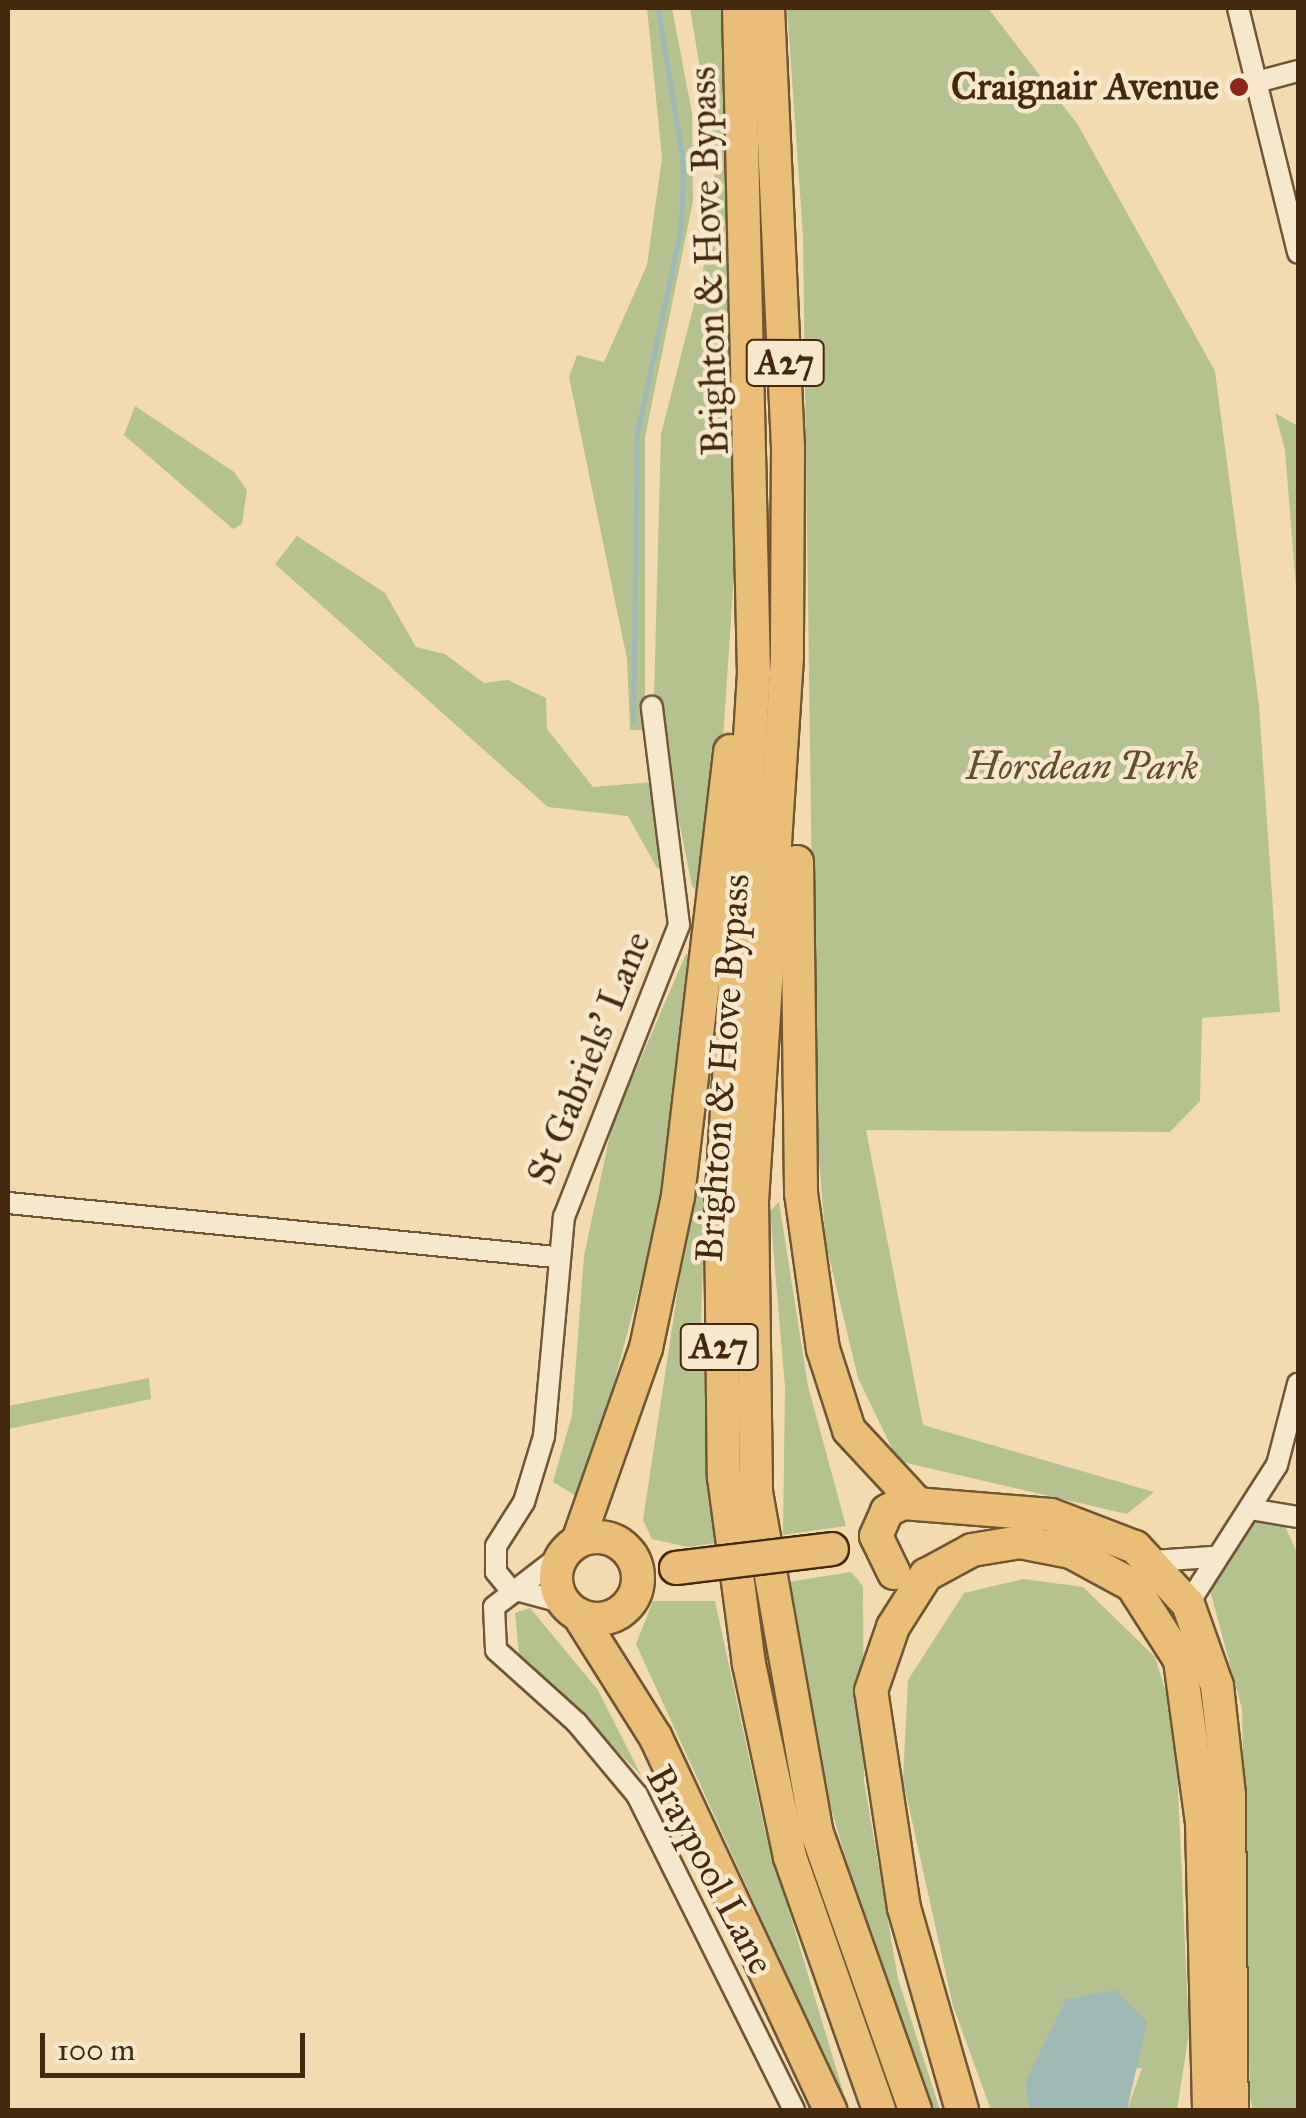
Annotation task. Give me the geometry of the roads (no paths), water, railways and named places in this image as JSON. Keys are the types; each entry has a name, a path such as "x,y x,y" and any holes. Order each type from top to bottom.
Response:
{"highway":[{"name":"Brighton & Hove Bypass","path":"740,8 753,562 747,830 720,1243 724,1477 746,1645 790,1858 880,2110"},
{"name":"Brighton & Hove Bypass","path":"768,8 788,447 786,658 750,1239 756,1492 817,1833 915,2110"},
{"name":"A27","path":"571,1547 646,1348 678,1196 753,562"},
{"name":"A27","path":"786,658 811,1281 849,1430 913,1507"},
{"path":"832,1549 913,1507 1051,1515 1108,1532 1153,1561 1188,1604 1217,1686 1229,1795 1232,2110"},
{"path":"913,1507 876,1546 922,1569"},
{"path":"913,1507 950,1528 922,1569 876,1670 878,1735 904,1908 962,2110"},
{"path":"634,1572 602,1537 571,1547 556,1578 656,1738 830,2110"},
{"path":"634,1572 832,1549 922,1569 992,1544 1048,1548 1132,1585 1180,1660 1202,1822 1204,2078 1210,2110"},
{"path":"878,1735 890,1670 928,1600 960,1573 1048,1548"},
{"path":"572,1608 614,1615 634,1572"},
{"path":"1196,2110 1204,2078"}],"street":[{"path":"1238,8 1253,83 1298,253"},
{"path":"1253,83 1298,70"},
{"name":"St Gabriels' Lane","path":"508,1588 496,1572 496,1546 524,1502 544,1436 555,1257 584,1152 679,925 652,707"},
{"path":"8,1203 555,1257"},
{"path":"1188,1604 1212,1557 1250,1510 1277,1465 1298,1384"},
{"path":"1250,1510 1298,1517"},
{"path":"508,1588 571,1547"},
{"path":"1153,1561 1212,1557"},
{"path":"508,1588 572,1608"},
{"name":"Braypool Lane","path":"508,1588 491,1618 496,1650 578,1723 637,1795 794,2110"}],"water":[{"path":"1116,1990 1147,2022 1127,2110 1029,2110 1025,2082 1066,1999"}],"waterway":[{"path":"633,722 637,433 681,227 683,164 658,8"}],"place":[{"name":"Craignair Avenue","path":"1239,87"}],"park label":[{"name":"Horsdean Park","path":"1082,767"}]}
